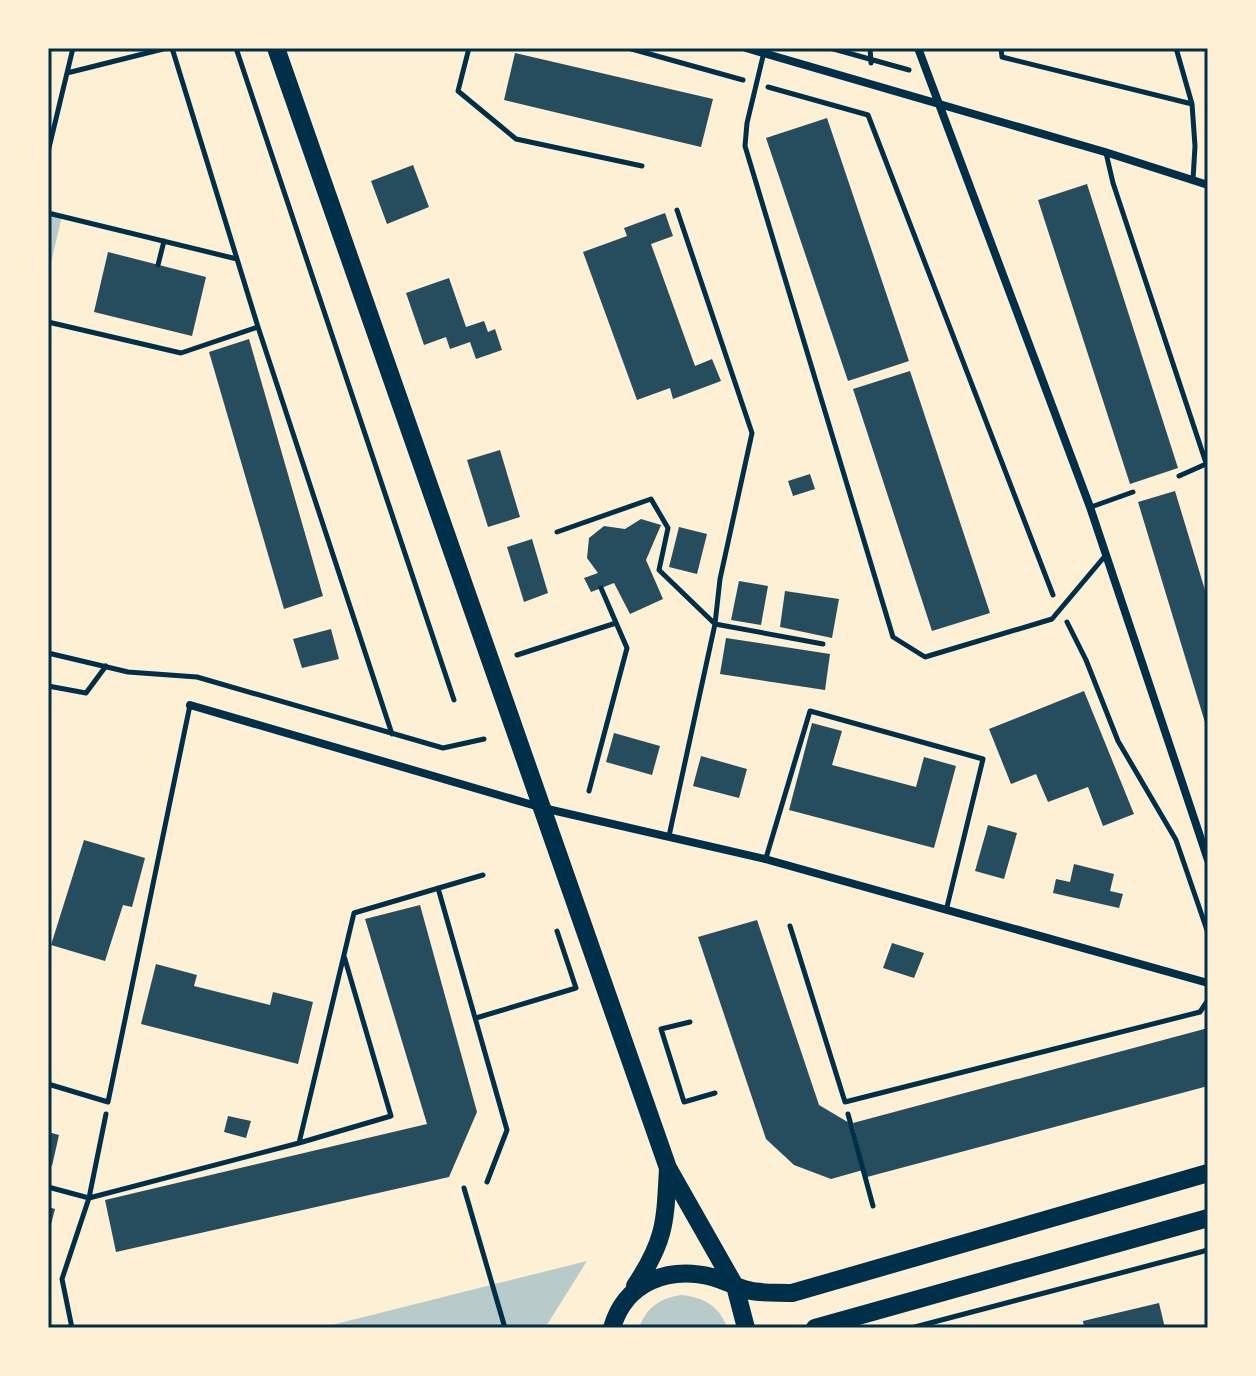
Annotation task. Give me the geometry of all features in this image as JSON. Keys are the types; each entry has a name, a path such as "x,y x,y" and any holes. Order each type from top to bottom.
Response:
{"main road":[{"path":"276,48 668,1168 735,1286 746,1328"},
{"path":"612,1328 618,1310 651,1261 662,1236 668,1168"},
{"path":"628,1296 648,1281 672,1273 715,1278 751,1291 792,1293 1208,1173"},
{"path":"823,1327 1208,1218"}],"street":[{"path":"746,48 1208,185"},
{"path":"918,48 1090,507 1208,860"},
{"path":"190,705 543,808 765,859 1208,983"}],"lane":[{"path":"469,48 458,91 516,139 642,166"},
{"path":"1001,48 1002,57 1192,104"},
{"path":"1176,48 1192,104 1195,146 1193,181"},
{"path":"764,52 745,146 893,637 925,657 1052,619 1105,556"},
{"path":"1105,152 1207,467 1179,476"},
{"path":"669,836 752,433 677,210"},
{"path":"1090,507 1133,492"},
{"path":"557,532 651,499 668,528 659,570 715,624 823,644"},
{"path":"48,1084 108,1102 190,705"},
{"path":"765,859 810,711 983,759 946,911"},
{"path":"790,926 845,1102 1200,1012 1208,1000"}],"path":[{"path":"48,152 73,48"},
{"path":"67,73 170,48 392,734"},
{"path":"236,48 454,700"},
{"path":"628,48 868,115 1047,585 1086,660 1118,741 1176,840 1208,933"},
{"path":"830,48 927,75"},
{"path":"48,213 237,259"},
{"path":"158,265 164,241"},
{"path":"48,322 181,353 258,327"},
{"path":"589,791 627,648 601,588"},
{"path":"517,655 616,623"},
{"path":"48,653 128,672 197,677 443,748 484,739"},
{"path":"48,686 86,693 106,666"},
{"path":"299,1143 354,913 483,875"},
{"path":"438,888 507,1130 487,1182"},
{"path":"476,1018 576,988 557,931"},
{"path":"48,1187 89,1198 391,1116 344,955"},
{"path":"690,1022 661,1029 684,1102 715,1093"},
{"path":"72,1328 62,1279 89,1198 108,1102"},
{"path":"845,1102 873,1206"},
{"path":"464,1188 505,1328"},
{"path":"911,1328 1208,1250"}],"shaded area":[{"path":"48,212 62,216 48,275"},
{"path":"587,1261 545,1328 320,1328"},
{"path":"681,1295 710,1304 727,1328 639,1328 655,1305"}],"building":[{"path":"515,53 713,99 701,147 504,100"},
{"path":"827,118 909,361 848,381 766,138"},
{"path":"413,165 429,207 387,224 371,181"},
{"path":"1087,184 1178,468 1130,484 1038,200"},
{"path":"665,213 673,236 651,244 695,366 712,359 721,381 673,399 670,388 637,400 583,252 627,236 624,228"},
{"path":"108,252 206,277 192,336 94,312"},
{"path":"449,278 466,327 484,321 488,332 495,329 502,350 476,359 470,342 450,349 446,337 424,345 406,293"},
{"path":"249,339 323,596 284,609 209,352"},
{"path":"910,371 990,613 932,631 853,389"},
{"path":"500,450 520,517 488,527 467,460"},
{"path":"810,474 815,489 793,496 788,481"},
{"path":"1175,491 1208,600 1207,729 1138,502"},
{"path":"641,519 661,525 646,560 663,599 630,614 614,583 591,592 584,578 598,573 587,558 589,538 604,526 625,529"},
{"path":"679,527 707,534 697,574 669,567"},
{"path":"532,539 548,593 524,602 507,547"},
{"path":"739,581 768,586 761,625 731,620"},
{"path":"785,591 839,599 832,638 780,627"},
{"path":"331,629 339,659 302,668 293,639"},
{"path":"726,638 830,654 825,690 720,674"},
{"path":"1084,691 1134,814 1103,826 1088,787 1048,802 1036,774 1011,784 989,729"},
{"path":"812,723 842,731 832,765 916,787 924,757 956,766 934,848 789,810"},
{"path":"614,733 660,746 652,775 606,762"},
{"path":"701,756 747,769 739,798 693,786"},
{"path":"988,825 1017,833 1004,879 975,871"},
{"path":"84,840 145,858 132,907 123,905 105,961 51,945"},
{"path":"1074,864 1114,874 1110,891 1123,894 1119,908 1053,893 1056,879 1070,882"},
{"path":"420,905 477,1112 449,1177 116,1252 105,1200 427,1124 365,919"},
{"path":"757,920 819,1105 851,1124 863,1170 831,1179 794,1165 766,1139 698,937"},
{"path":"892,943 924,953 914,978 883,968"},
{"path":"156,964 197,975 194,986 270,1005 273,992 313,1002 298,1064 141,1024"},
{"path":"1208,1028 1208,1086 867,1177 853,1123"},
{"path":"228,1116 251,1121 246,1138 224,1132"},
{"path":"48,1132 59,1135 52,1166 48,1164"},
{"path":"48,1207 55,1209 49,1232 48,1231"},
{"path":"1159,1303 1165,1328 1084,1328 1083,1321"}]}
